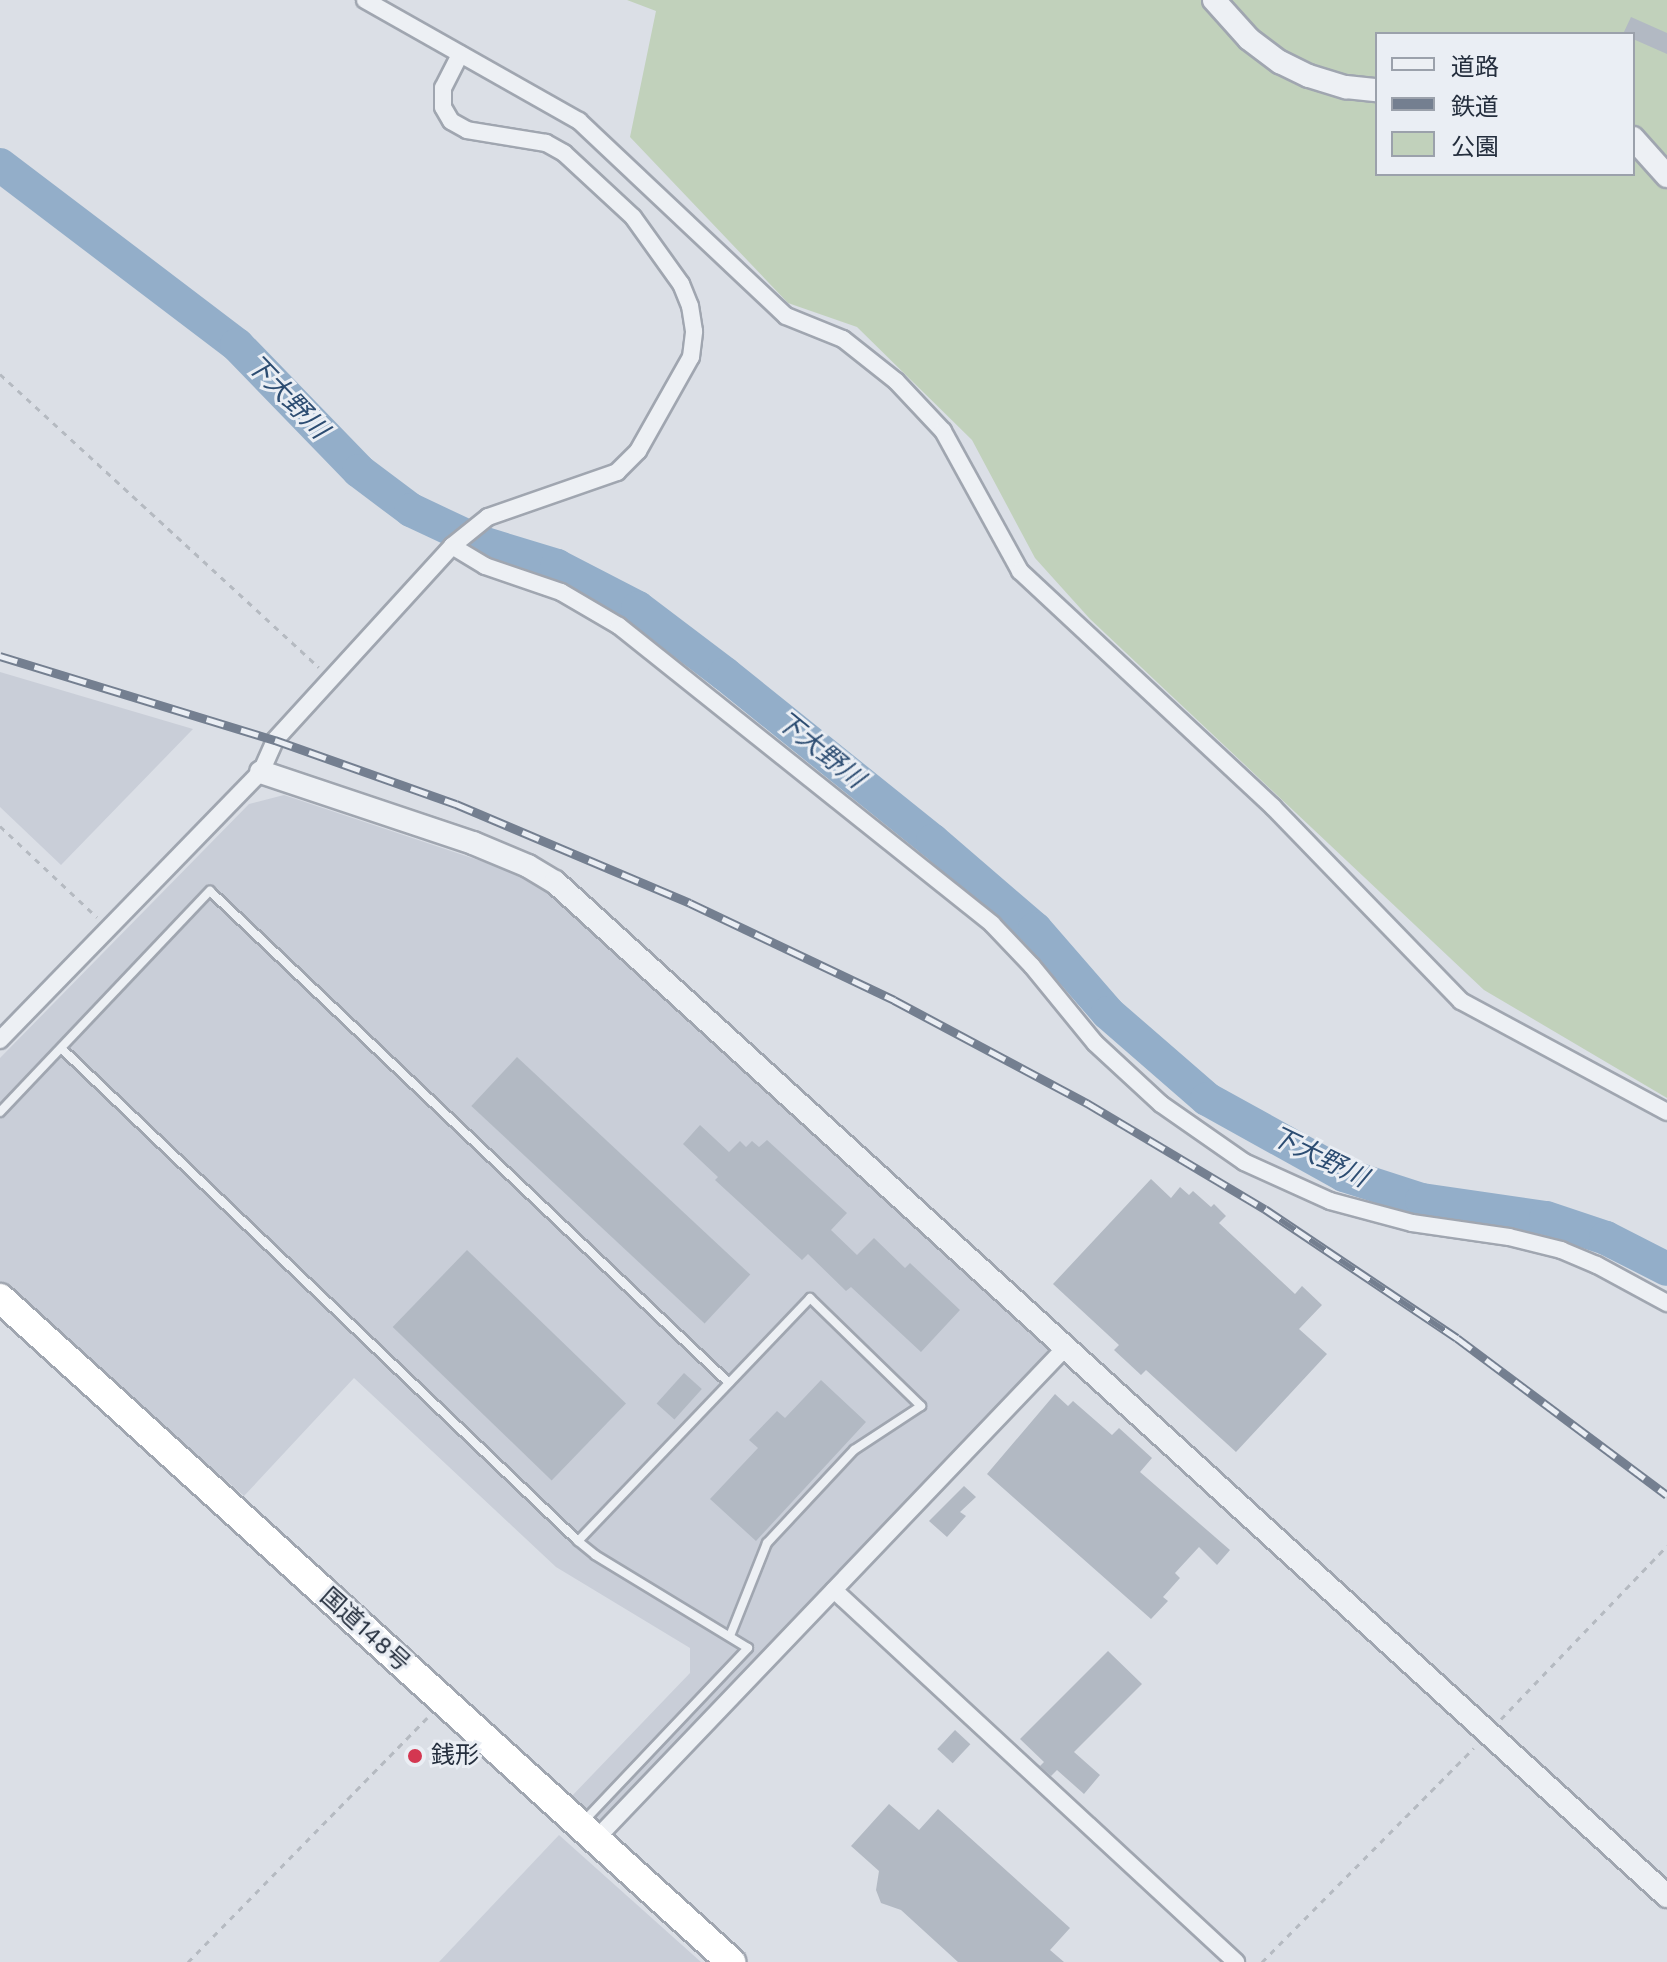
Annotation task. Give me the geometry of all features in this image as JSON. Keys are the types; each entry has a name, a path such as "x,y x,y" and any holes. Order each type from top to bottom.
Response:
{"highway":[{"name":"国道148号","path":"0,1298 731,1962"}],"street":[{"path":"365,0 579,121 786,316 843,339 896,381 943,431 1020,571 1273,807 1461,1001 1667,1112"},
{"path":"1214,0 1249,39 1280,62 1309,76 1346,87 1375,90"},
{"path":"0,1040 261,772 275,740 452,546 488,517 617,472 638,451 691,357 694,331 690,306 681,284 633,217 564,153 546,143 467,130 451,121 443,107 443,88 460,54"},
{"path":"1635,140 1667,176"},
{"path":"452,546 485,566 561,592 619,626 992,924 1032,966 1095,1043 1161,1104 1244,1162 1330,1201 1412,1223 1509,1237 1561,1250 1667,1303"},
{"path":"261,772 473,843 528,866 555,882 1667,1896"},
{"path":"588,1832 834,1590 1066,1347"},
{"path":"834,1590 1236,1962"}],"lane":[{"path":"0,1112 210,891 729,1383"},
{"path":"61,1048 578,1541 595,1555 748,1648 588,1832"},
{"path":"578,1541 810,1298 921,1406 854,1450 767,1543 730,1636"}],"path":[{"path":"0,374 331,678"},
{"path":"0,826 108,928"},
{"path":"1262,1962 1667,1546"},
{"path":"188,1962 444,1701"}],"shaded area":[{"path":"0,672 193,729 61,865 0,807"},
{"path":"284,795 523,875 563,905 1052,1348 602,1826 570,1798 690,1673 690,1648 556,1567 354,1378 244,1496 0,1283 0,1058 249,804"},
{"path":"559,1835 701,1962 439,1962"}],"green space":[{"path":"627,0 1667,0 1667,1098 1484,990 1090,619 1035,558 972,440 857,327 788,303 630,137 656,11"}],"building":[{"path":"1631,17 1667,33 1667,54 1635,40 1635,32 1624,32"},
{"path":"517,1057 750,1275 705,1324 471,1106"},
{"path":"700,1125 729,1152 740,1141 746,1147 752,1141 759,1147 767,1140 847,1213 831,1230 857,1255 874,1238 905,1268 910,1263 960,1310 921,1352 851,1287 846,1291 808,1254 802,1260 715,1180 718,1177 683,1144"},
{"path":"1151,1179 1171,1198 1180,1187 1189,1195 1193,1191 1211,1207 1214,1204 1226,1216 1219,1223 1295,1294 1302,1286 1322,1305 1299,1329 1327,1354 1236,1452 1146,1370 1141,1375 1114,1350 1119,1345 1053,1284"},
{"path":"467,1250 626,1404 552,1480 393,1327"},
{"path":"684,1373 702,1389 674,1420 657,1403"},
{"path":"821,1380 866,1422 756,1541 710,1499 758,1448 749,1440 777,1411 785,1418"},
{"path":"1055,1394 1068,1406 1073,1401 1112,1435 1119,1428 1152,1458 1140,1472 1230,1550 1217,1565 1199,1547 1175,1573 1180,1578 1163,1597 1168,1601 1151,1619 987,1474"},
{"path":"964,1486 976,1497 960,1512 966,1516 947,1537 929,1521"},
{"path":"1108,1651 1142,1684 1074,1752 1100,1775 1084,1794 1057,1770 1051,1776 1040,1766 1044,1762 1020,1739"},
{"path":"955,1730 970,1744 953,1763 937,1749"},
{"path":"889,1804 919,1830 938,1809 1070,1928 1050,1950 1064,1962 958,1962 901,1910 881,1903 876,1890 879,1871 851,1846"}],"waterway":[{"name":"下大野川","path":"0,165 237,345 359,471 411,510 479,542 557,566 638,608 725,674 933,841 1035,929 1108,1013 1207,1099 1344,1175 1422,1200 1546,1218 1606,1238 1667,1269"}],"railway":[{"path":"0,656 275,740 456,804 690,903 894,1000 1087,1103 1265,1209 1457,1338 1667,1495"}],"place":[{"name":"銭形","path":"415,1756"}]}
